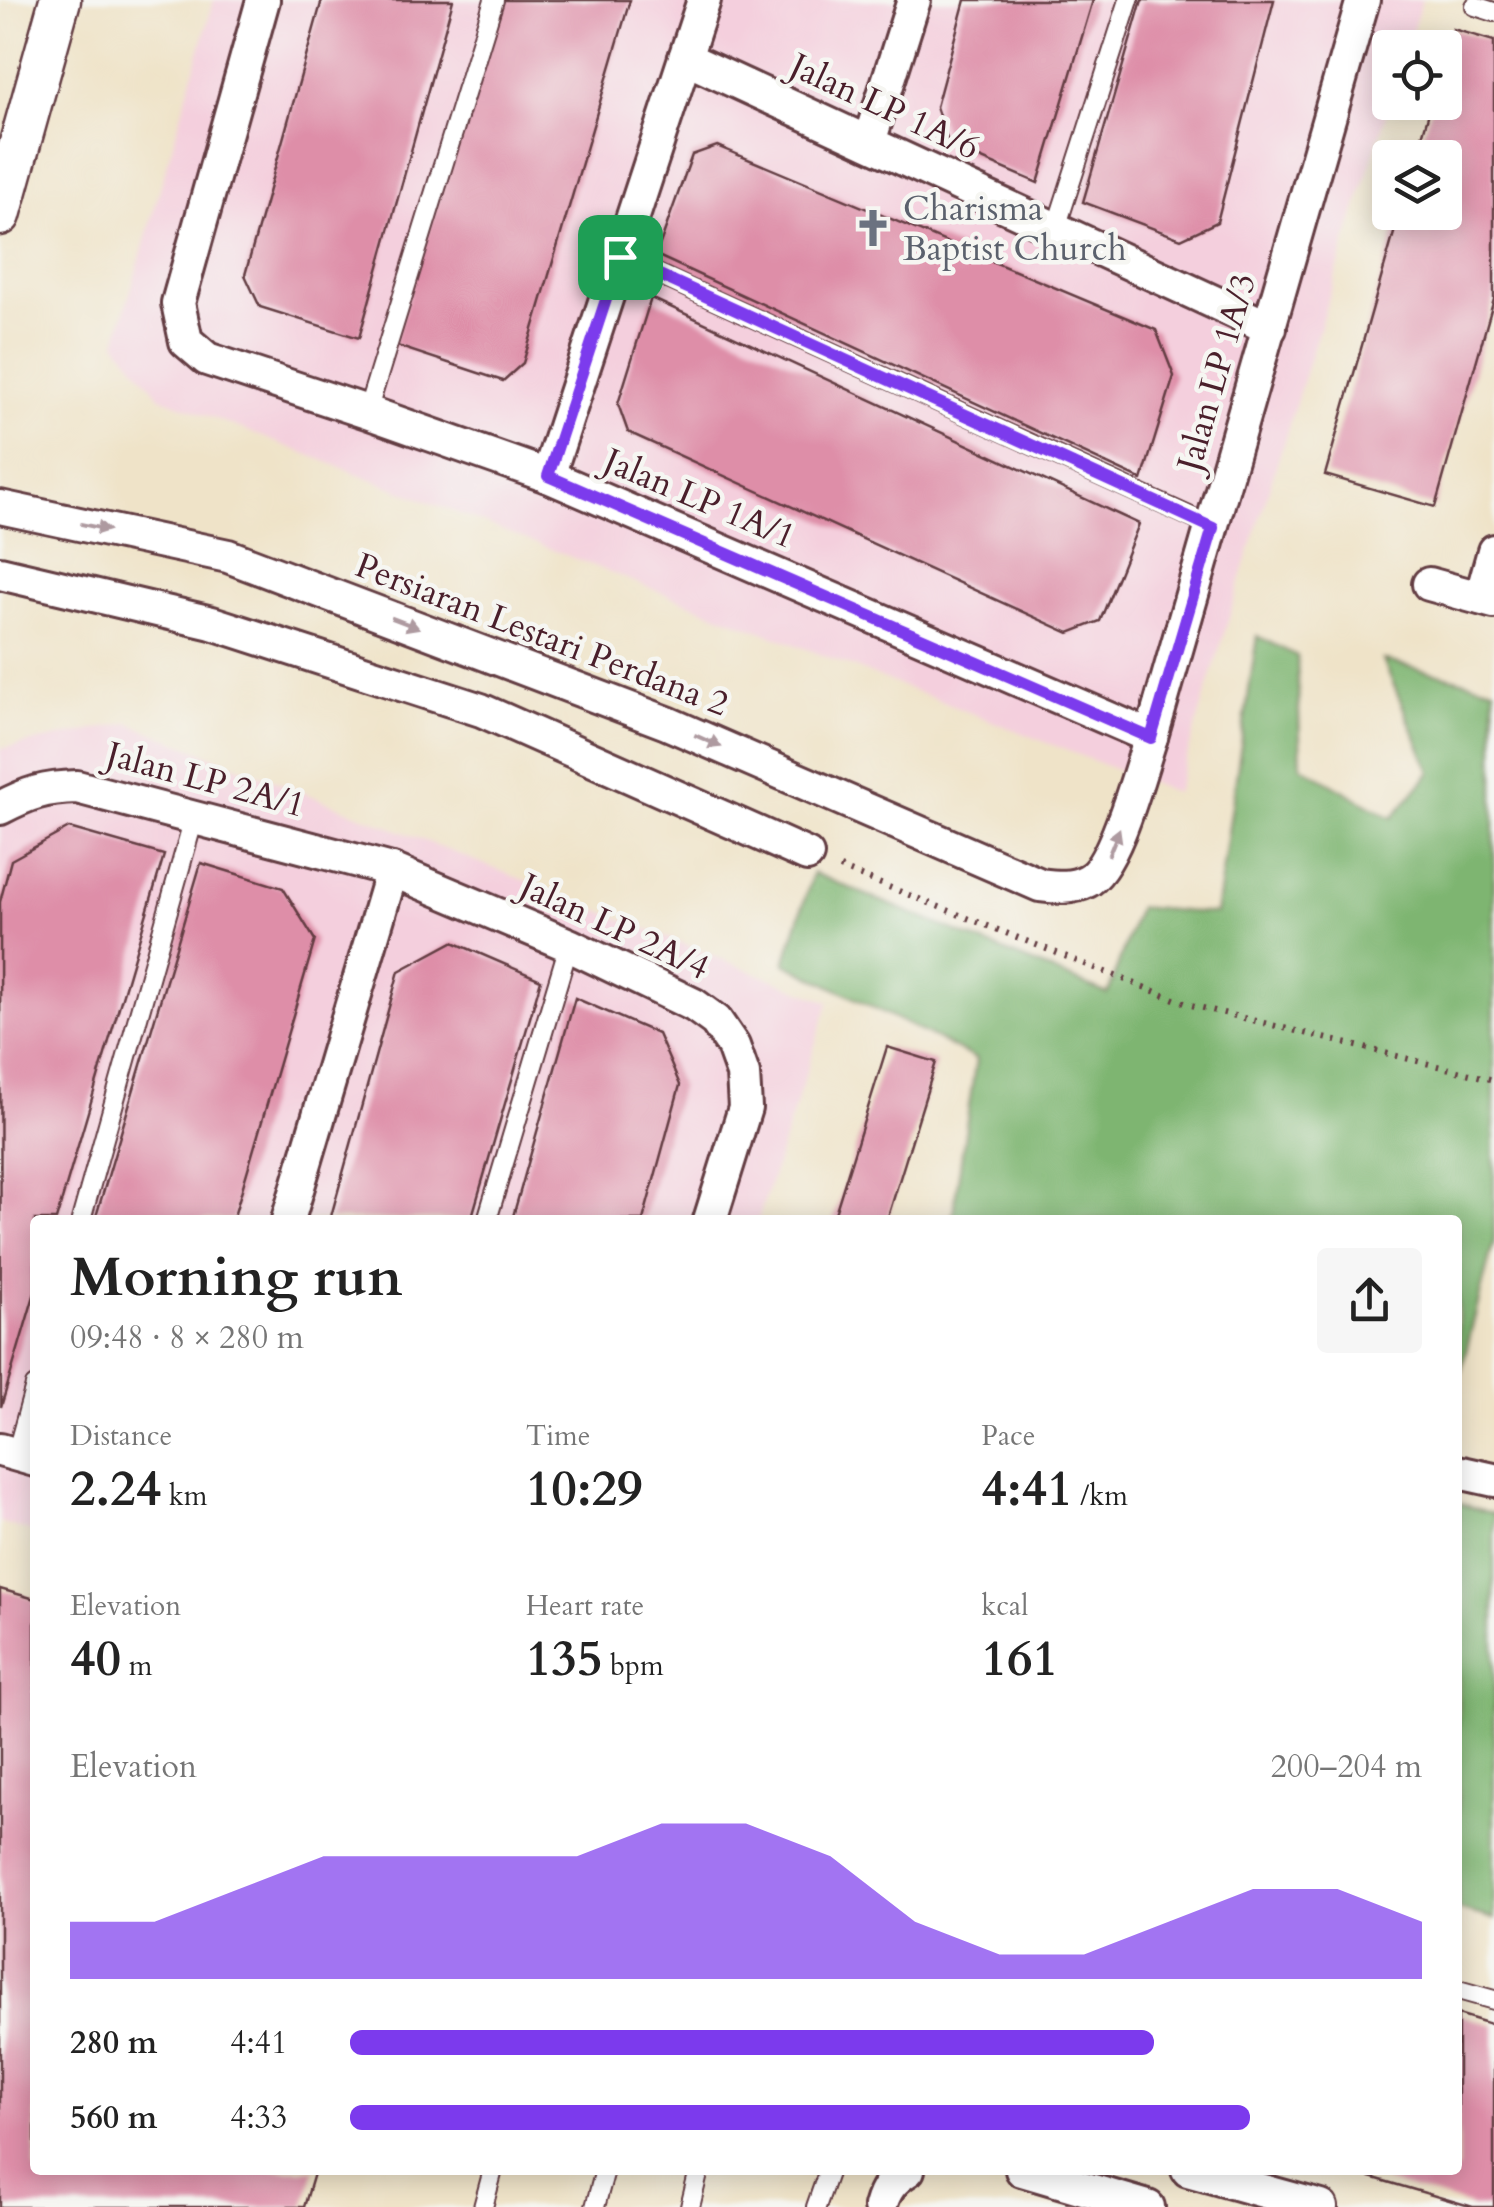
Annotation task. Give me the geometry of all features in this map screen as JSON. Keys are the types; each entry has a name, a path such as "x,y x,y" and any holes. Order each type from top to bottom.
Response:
{"street":[{"path":"0,215 60,0"},
{"name":"Jalan LP 1A/1","path":"263,0 178,303 186,340 207,359 548,476 1151,738"},
{"path":"548,476 704,0"},
{"path":"869,142 914,0"},
{"name":"Jalan LP 1A/3","path":"1040,885 1063,888 1090,880 1112,854 1213,528 1363,0"},
{"name":"Jalan LP 1A/6","path":"685,58 1270,328"},
{"name":"Persiaran Lestari Perdana 2","path":"0,507 228,556 667,723 1040,885"},
{"path":"1429,584 1487,600 1494,550"},
{"path":"0,573 212,623 481,710 807,856"},
{"name":"Jalan LP 2A/1","path":"0,808 48,788 77,787 392,870"},
{"path":"289,1215 392,870"},
{"name":"Jalan LP 2A/4","path":"392,870 570,944 694,1004 716,1021 743,1074 744,1108 712,1215"},
{"path":"1462,1473 1494,1480"},
{"path":"880,2207 893,2179 900,2175"},
{"path":"1039,2175 1148,2207"},
{"path":"1206,2175 1321,2207"}],"lane":[{"path":"367,412 494,0"},
{"path":"1056,228 1129,0"},
{"path":"620,257 1213,528"},
{"path":"82,1215 194,818"},
{"path":"488,1215 570,944"},
{"path":"17,1455 30,1405"},
{"path":"1462,1991 1494,2000"},
{"path":"484,2207 492,2175"},
{"path":"595,2207 604,2175"},
{"path":"690,2207 698,2175"},
{"path":"816,2207 827,2175"}],"path":[{"path":"807,856 1187,1004 1494,1080"}],"shaded area":[{"path":"214,0 1422,0 1412,30 1372,30 1372,120 1384,120 1378,140 1372,140 1372,159 1176,793 160,397 116,342"},
{"path":"129,723 829,1002 760,1215 30,1215 30,1531 0,1522 0,749"}],"green space":[{"path":"1257,636 1297,656 1301,766 1392,818 1431,772 1383,660 1494,688 1494,1240 1462,1367 1462,1215 953,1215 976,1059 785,963 813,873 1108,994 1138,907 1216,914"},
{"path":"1462,1504 1494,1514 1494,1919 1462,1910"}],"building":[{"path":"322,0 453,0 359,338 260,307 245,275"},
{"path":"499,0 630,0 523,363 503,381 394,345"},
{"path":"965,0 1093,0 1038,183 949,145 936,107"},
{"path":"1142,0 1274,0 1217,222 1181,239 1083,202"},
{"path":"1462,32 1494,41 1494,299 1435,507 1325,475 1395,230 1462,230 1462,140 1421,140 1427,120 1462,120"},
{"path":"717,146 1156,330 1174,376 1142,480 656,255 692,155"},
{"path":"651,298 1139,524 1100,621 1069,633 628,432 618,404"},
{"path":"69,828 164,855 57,1215 30,1215 30,1309 1,1407 0,902 11,860"},
{"path":"201,863 283,888 315,940 234,1215 96,1215"},
{"path":"453,942 541,980 472,1215 331,1215 399,971"},
{"path":"575,998 658,1034 680,1085 644,1215 513,1215"},
{"path":"887,1047 936,1062 889,1215 835,1215"},
{"path":"0,1589 30,1598 30,2175 314,2175 304,2207 0,2207"},
{"path":"1462,2015 1494,2025 1494,2207 1473,2207 1364,2175 1462,2175"}],"place":[{"name":"Charisma Baptist Church","path":"873,228"}],"route":[{"path":"620,257 1213,528 1151,738 548,476 620,257"}]}
